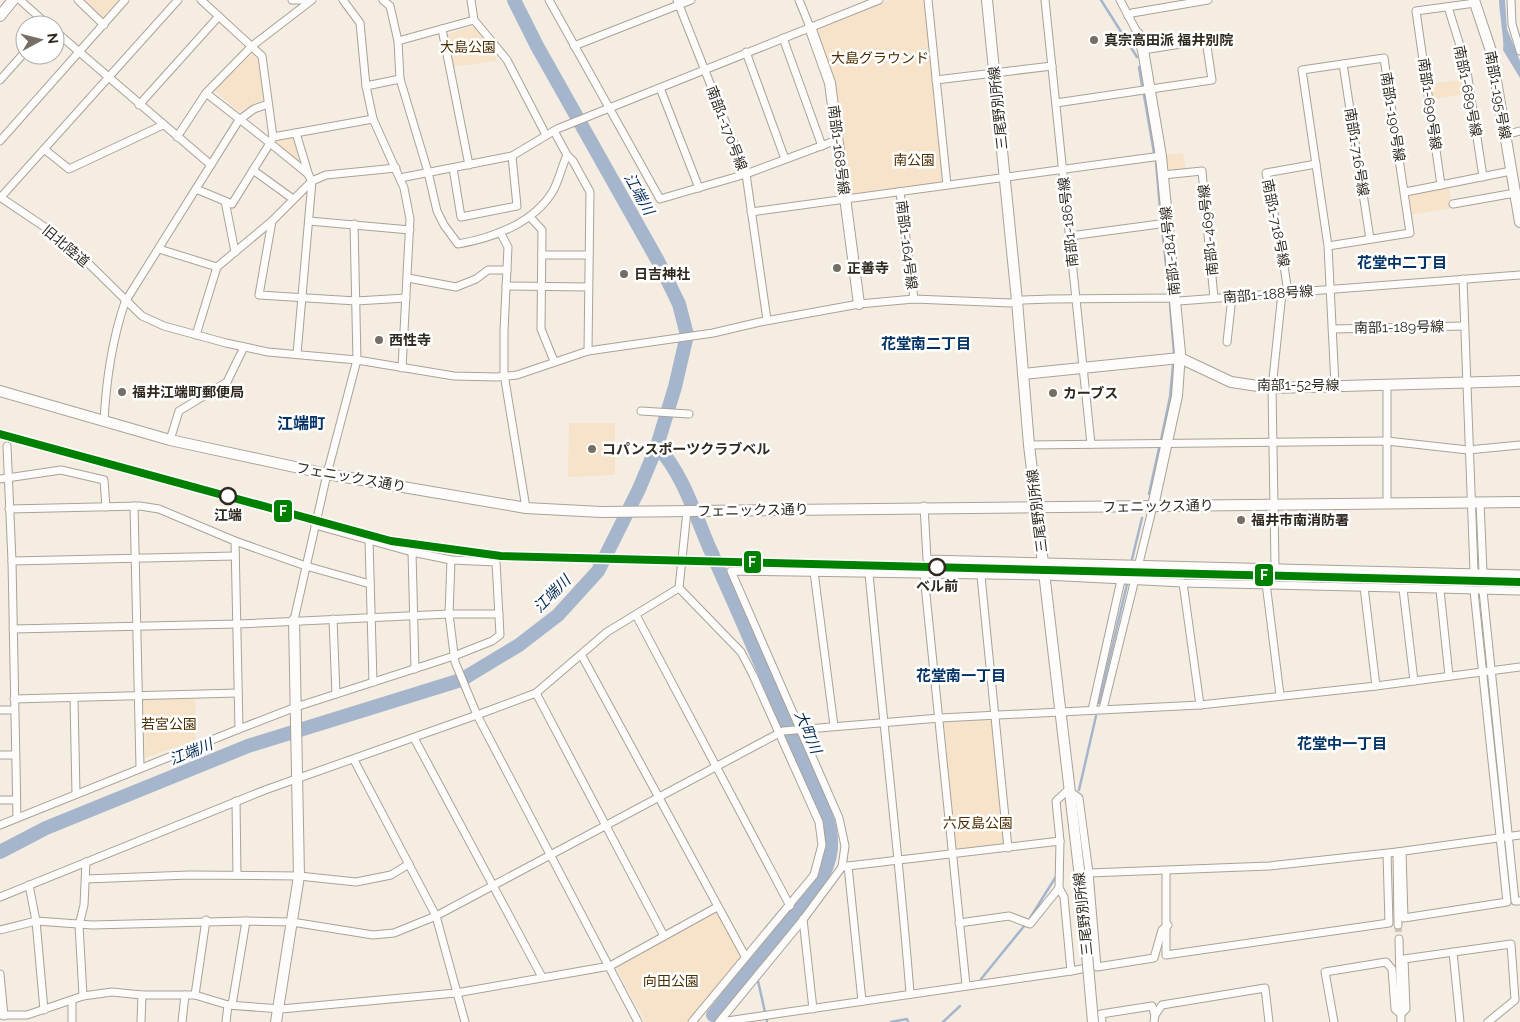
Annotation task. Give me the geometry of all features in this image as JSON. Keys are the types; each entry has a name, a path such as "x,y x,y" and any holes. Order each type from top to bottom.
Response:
{"main road":[{"path":"0,16 13,0"},
{"name":"三尾野別所線","path":"987,0 1017,301 1028,445 1080,886 1093,1022"},
{"name":"南部1-195号線","path":"1474,2 1491,51 1511,172 1517,189 1520,222"},
{"name":"南部1-168号線","path":"810,27 830,83 859,304"},
{"name":"南部1-184号線","path":"1138,34 1143,50 1161,156 1180,358 1177,396 1153,506"},
{"path":"1023,374 1180,358"},
{"name":"南部1-52号線","path":"1180,358 1231,382 1272,388 1466,381 1520,381"},
{"name":"フェニックス通り","path":"0,391 170,440 327,474 526,508 601,512 924,506 1036,507 1520,502"},
{"path":"276,1022 280,1009 299,876 294,620"}],"street":[{"path":"20,0 37,15"},
{"path":"78,0 104,25"},
{"path":"0,141 125,0"},
{"path":"0,197 178,0"},
{"path":"196,189 232,204 271,140 262,56 201,0"},
{"path":"292,0 305,0"},
{"path":"177,137 206,93 252,46 312,0"},
{"path":"343,0 360,23 366,86 373,119 400,178 410,219 402,368"},
{"path":"383,0 390,6 398,41 400,79 428,172 437,211 444,225 458,244 500,232 530,217 553,191 567,155"},
{"path":"471,0 474,20 507,60 546,135"},
{"path":"549,0 605,109 660,199 746,174 837,140"},
{"path":"574,46 678,2 691,0"},
{"name":"南部1-168号線","path":"799,0 810,27"},
{"path":"400,178 512,156 562,127 879,0"},
{"path":"928,0 947,185"},
{"name":"南部1-186号線","path":"1045,0 1090,444"},
{"name":"南部1-184号線","path":"1120,0 1138,34"},
{"path":"1128,16 1132,13 1171,3 1208,0"},
{"path":"1511,0 1512,24 1520,51"},
{"name":"南部1-170号線","path":"678,2 746,174 767,320"},
{"name":"南部1-690号線","path":"1442,185 1416,11 1474,2"},
{"name":"南部1-689号線","path":"1448,7 1466,65 1483,177"},
{"path":"139,105 219,16"},
{"path":"398,41 474,20"},
{"path":"442,29 469,165"},
{"path":"783,38 822,146"},
{"path":"65,40 211,166"},
{"path":"1056,103 1212,80 1206,40 1143,50"},
{"path":"746,52 786,159"},
{"name":"南部1-190号線","path":"1328,246 1410,233 1384,58 1302,70 1328,246 1334,329 1335,385"},
{"path":"0,80 15,63"},
{"name":"南部1-716号線","path":"1343,64 1370,239"},
{"path":"936,80 1052,66"},
{"path":"366,86 400,79"},
{"path":"660,88 699,188"},
{"path":"206,93 239,120 271,140 311,178"},
{"path":"104,422 106,390 118,325 125,302 239,120 254,109 268,104"},
{"path":"271,140 296,133 373,119"},
{"path":"44,149 69,169 163,125"},
{"path":"554,131 590,192 588,351"},
{"path":"1505,135 1520,131"},
{"path":"296,133 311,178 297,354"},
{"path":"453,168 461,217 517,206 512,156"},
{"path":"751,212 1161,156"},
{"name":"南部1-718号線","path":"1285,293 1282,252 1266,172 1316,164"},
{"path":"196,335 217,266 272,221 311,178 396,168"},
{"path":"253,170 293,199"},
{"name":"南部1-469号線","path":"1163,175 1202,171 1214,298"},
{"path":"1404,192 1511,172"},
{"path":"1453,204 1517,189"},
{"name":"南部1-164号線","path":"900,192 914,299"},
{"name":"旧北陸道","path":"0,197 48,230 86,261 125,302 142,316 164,326 268,352 357,360 454,376 506,376 554,361"},
{"path":"225,201 235,252"},
{"path":"530,217 542,230 541,329 554,361"},
{"path":"272,221 259,295 356,301 406,298"},
{"path":"309,221 410,230"},
{"path":"294,620 327,474 357,360 354,224"},
{"path":"1070,236 1167,224"},
{"path":"500,232 508,247 504,331 506,376 526,508"},
{"path":"159,249 217,266"},
{"path":"542,255 589,256"},
{"path":"408,278 456,287 476,279 488,270 507,270"},
{"name":"南部1-188号線","path":"554,361 588,351 710,333 767,320 859,304 914,299 1002,303 1076,298 1175,300 1520,275"},
{"path":"1463,279 1468,450 1483,572"},
{"path":"506,286 588,287"},
{"path":"1275,566 1272,388 1285,293"},
{"path":"1227,342 1232,297"},
{"name":"南部1-189号線","path":"1334,329 1464,326"},
{"path":"170,440 179,411 227,382 244,347"},
{"path":"1387,384 1387,503"},
{"path":"641,412 689,414"},
{"path":"1028,445 1387,441 1468,450 1520,445"},
{"path":"7,446 4,478 9,509 12,561 17,818"},
{"path":"4,478 62,470 104,480 106,507"},
{"path":"1474,571 1475,502"},
{"path":"9,509 134,506 159,509 306,566 370,584"},
{"path":"134,506 140,767"},
{"path":"924,506 926,559 1474,571 1520,574"},
{"path":"1103,709 1153,506"},
{"path":"679,588 687,511"},
{"path":"0,825 140,767 239,729 296,712 336,694 415,669 454,659 492,642 500,634 496,562 451,560 412,552 315,525"},
{"path":"235,540 239,729"},
{"path":"369,540 373,682"},
{"path":"412,552 415,669"},
{"path":"12,561 235,556"},
{"path":"451,560 449,614 454,659 476,713 638,1022"},
{"path":"862,1001 845,866 843,830 797,729 731,571 1044,576 1183,583 1266,583 1402,589 1520,591"},
{"path":"814,572 834,726"},
{"path":"870,573 883,722 899,860 910,993"},
{"path":"924,575 940,718 951,854 966,985"},
{"path":"981,576 1008,848"},
{"path":"1092,710 1121,580"},
{"path":"1183,583 1200,705"},
{"path":"1266,583 1280,695"},
{"path":"1364,587 1376,686"},
{"path":"0,897 236,801 414,738 476,713 536,693 582,656 607,632 679,588"},
{"path":"679,588 741,652 781,732 822,834 818,865 790,906 745,956 692,1022"},
{"path":"1402,589 1414,681"},
{"path":"1440,590 1449,676"},
{"path":"1400,852 1404,918 1514,901 1504,837 1474,591"},
{"path":"1483,591 1504,837"},
{"path":"13,629 238,624 413,615 499,614"},
{"path":"636,615 714,766 790,906"},
{"path":"333,619 336,694"},
{"path":"582,656 745,956"},
{"path":"0,930 36,920 78,925 206,920 292,922 373,935 394,933 436,916 605,824 781,732 797,729 940,718 1200,705 1376,686 1520,667"},
{"path":"14,699 74,699 238,693"},
{"path":"536,693 664,936"},
{"path":"74,699 76,794"},
{"path":"0,710 14,710"},
{"path":"414,738 542,977"},
{"path":"0,755 16,755"},
{"path":"354,760 436,916 465,1022"},
{"path":"1070,971 1064,897 1059,888 1060,841 1056,801 1068,790 1079,798 1089,873 1097,966"},
{"path":"0,800 16,800"},
{"path":"236,801 237,876"},
{"path":"1089,873 1269,866 1387,854 1520,835"},
{"path":"720,1022 845,866 1060,841"},
{"path":"1398,925 1400,852"},
{"path":"1166,871 1168,925 1166,955 1389,923 1387,854"},
{"path":"83,996 78,925 84,906 86,862"},
{"path":"86,879 299,876 356,882 391,875 408,864"},
{"path":"29,885 36,920 44,1010"},
{"path":"959,923 1009,916 1030,924 1059,888"},
{"path":"0,974 2,1016 27,1018 83,996 112,992 142,995 195,995 230,1005 280,1009 456,993 610,966 717,907"},
{"path":"803,919 813,1009"},
{"path":"195,995 206,920"},
{"path":"226,1022 246,921"},
{"path":"720,1022 1154,958 1162,930 1168,925"},
{"path":"1399,940 1401,1022"},
{"path":"1401,1014 1406,1009 1404,959 1511,944 1515,1000 1488,1022"},
{"path":"1452,952 1460,1022"},
{"path":"1334,1022 1326,972 1386,962 1392,969 1395,1009 1401,1014"},
{"path":"1155,1018 1162,1005 1265,988 1269,1022"},
{"path":"141,1022 142,995"},
{"path":"182,1022 185,995"},
{"path":"72,1001 72,1022"},
{"path":"1102,1022 1101,1014 1152,1006 1155,1018"},
{"path":"280,1009 281,1022"}],"green space":[{"path":"81,0 119,0 102,20"},
{"name":"大島グラウンド","path":"890,0 925,0 943,181 941,183 851,195 849,193 835,81 816,32 818,29"},
{"name":"大島公園","path":"476,25 498,61 452,67 446,35"},
{"path":"253,53 259,62 265,99 239,112 214,90"},
{"path":"1465,79 1467,94 1432,99 1430,84"},
{"path":"294,138 305,170 288,156 276,140"},
{"path":"1183,153 1186,169 1171,170 1167,167 1165,155"},
{"path":"1449,188 1453,208 1412,215 1409,198 1411,194"},
{"name":"コパンスポーツクラブベル","path":"569,423 615,423 615,475 568,477"},
{"name":"若宮公園","path":"195,698 196,740 145,758 143,700"},
{"name":"六反島公園","path":"992,719 1005,845 955,850 944,722"},
{"name":"向田公園","path":"715,910 745,956 692,1022 645,1022 615,966"}],"water":[{"path":"1499,0 1505,0 1507,29 1520,61 1520,78 1503,50"}],"waterway":[{"name":"江端川","path":"0,852 46,828 248,746 461,680 519,645 558,615 598,571 639,489 657,446 675,387 687,335 679,304 658,261 537,46 514,0"},
{"path":"1101,0 1137,57"},
{"path":"1139,67 1142,86"},
{"path":"1144,95 1154,153"},
{"path":"1156,162 1161,220"},
{"path":"1162,228 1169,293"},
{"path":"1170,304 1174,354"},
{"path":"1161,440 1170,397 1173,365"},
{"name":"大町川","path":"657,446 674,469 687,494 825,812 831,841 829,859 817,885 713,1015"},
{"path":"1149,494 1159,448"},
{"path":"1132,559 1142,518"},
{"path":"1099,703 1127,584"},
{"path":"1079,790 1096,716"},
{"path":"1030,918 1057,875"},
{"path":"981,979 1025,925"},
{"path":"746,971 758,981 767,1021"},
{"path":"943,1022 960,1006"},
{"path":"891,1022 907,1019 908,1022"}],"tunnel":[{"path":"1398,925 1399,939"}],"transit line":[{"name":"F","path":"0,434 391,541 501,556 1520,582"}],"place":[{"name":"真宗高田派 福井別院","path":"1094,40"},
{"name":"正善寺","path":"837,268"},
{"name":"日吉神社","path":"624,274"},
{"name":"西性寺","path":"379,340"},
{"name":"福井江端町郵便局","path":"122,392"},
{"name":"カーブス","path":"1053,393"},
{"name":"コパンスポーツクラブベル","path":"592,449"},
{"name":"江端","path":"228,496"},
{"name":"福井市南消防署","path":"1241,520"},
{"name":"ベル前","path":"937,567"}],"district":[{"name":"花堂中二丁目","path":"1402,263"},
{"name":"花堂南二丁目","path":"926,344"},
{"name":"江端町","path":"301,423"},
{"name":"花堂南一丁目","path":"961,676"},
{"name":"花堂中一丁目","path":"1342,744"}],"park label":[{"name":"南公園","path":"914,160"}]}
